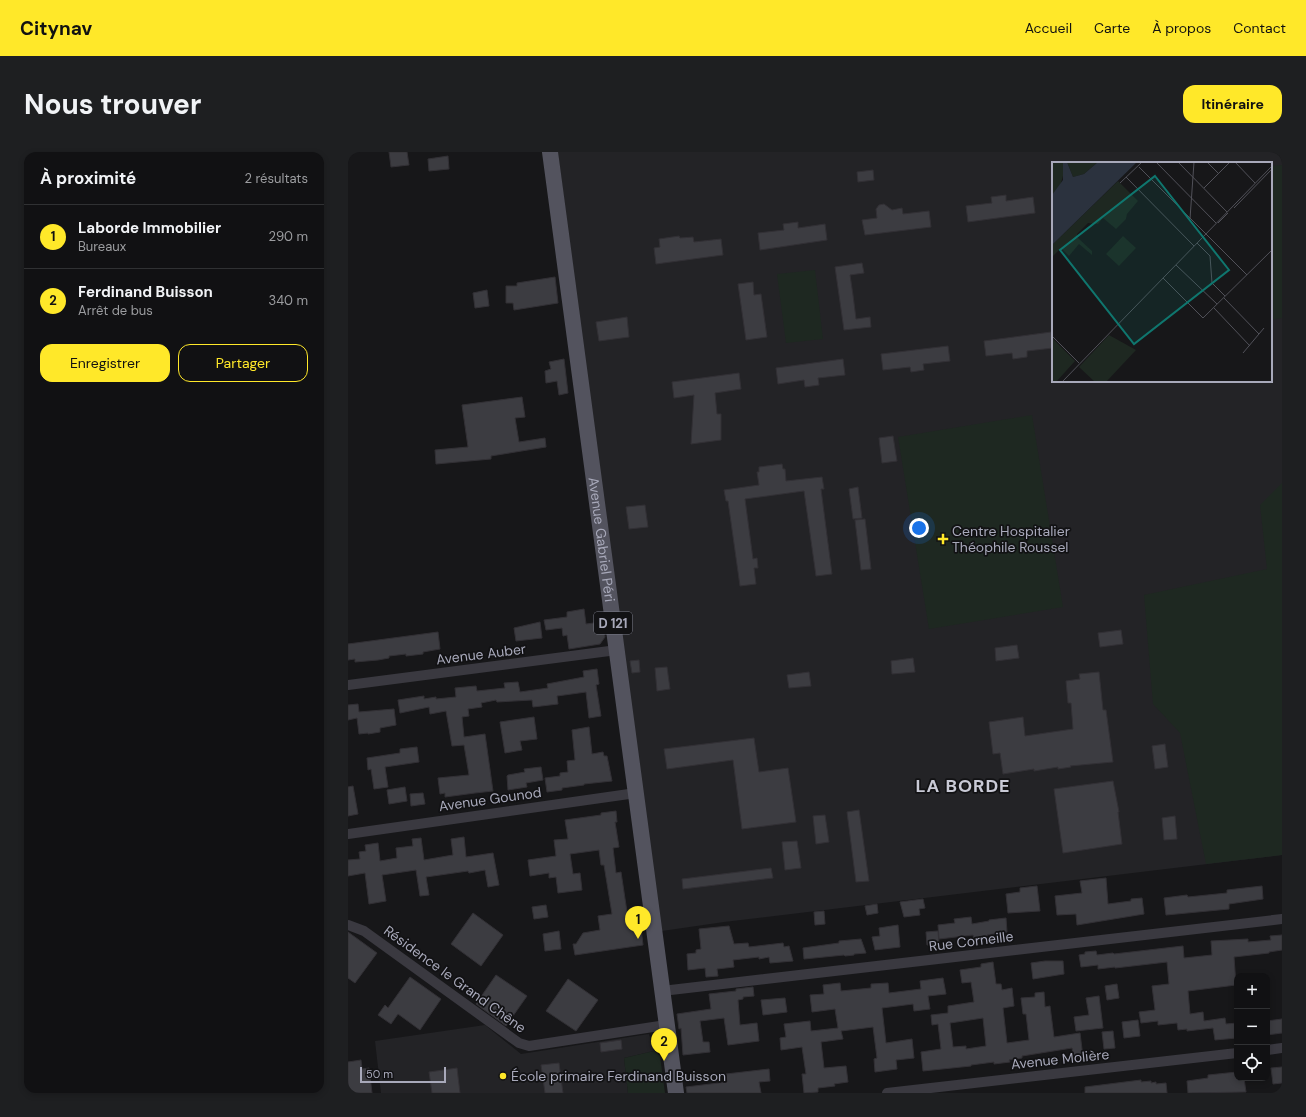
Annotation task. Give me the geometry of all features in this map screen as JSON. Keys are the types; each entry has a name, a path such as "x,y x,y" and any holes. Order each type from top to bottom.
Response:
{"main road":[{"name":"Avenue Gabriel Péri","path":"550,152 676,1093"}],"street":[{"name":"Avenue Auber","path":"348,685 617,650"},
{"name":"Avenue Gounod","path":"348,834 636,793"},
{"name":"Rue Corneille","path":"662,990 1282,919"},
{"name":"Résidence le Grand Chêne","path":"348,925 364,931 519,1043 529,1046 666,1025"},
{"path":"1270,1050 1282,1048"},
{"name":"Avenue Molière","path":"887,1093 1234,1053"}],"shaded area":[{"name":"Centre Hospitalier Théophile Roussel","path":"558,152 1282,152 1282,855 724,922 655,932"},
{"path":"1282,165 1282,318 1272,320 1272,166"},
{"path":"815,270 823,339 786,343 777,274"},
{"path":"1032,415 1063,607 929,629 898,437"},
{"path":"1282,483 1282,855 1206,864 1180,733 1153,704 1144,595 1267,569 1260,505"},
{"name":"École primaire Ferdinand Buisson","path":"485,1025 521,1054 649,1034 654,1051 624,1058 628,1093 381,1093 375,1041"},
{"path":"654,1051 660,1056 665,1093 628,1093 624,1058"}],"building":[{"path":"389,152 407,152 409,165 391,167"},
{"path":"448,156 449,169 429,171 428,159"},
{"path":"873,170 874,180 858,182 857,172"},
{"path":"1006,195 1006,201 1033,197 1035,213 968,222 966,206 992,203 991,197"},
{"path":"884,204 892,210 902,208 903,214 929,211 931,227 865,235 862,220 877,218 876,209 879,205"},
{"path":"798,222 798,228 825,224 827,240 760,250 758,233 784,230 783,224"},
{"path":"679,236 680,238 693,237 694,242 721,239 723,255 656,264 654,248 660,247 659,239"},
{"path":"862,263 864,273 850,275 856,319 870,317 871,327 844,330 835,267"},
{"path":"555,277 558,303 514,310 513,303 506,303 506,286 517,286 517,283"},
{"path":"753,282 754,295 761,294 767,337 746,340 738,284"},
{"path":"487,290 489,306 475,308 473,293"},
{"path":"627,317 629,337 599,341 596,322"},
{"path":"1051,332 1052,348 1027,351 1027,357 1013,359 1012,353 986,356 984,341"},
{"path":"948,346 950,361 923,364 924,370 911,372 910,367 883,370 881,354"},
{"path":"564,359 568,393 559,395 557,381 546,383 545,371 551,369 549,362"},
{"path":"843,359 845,375 818,378 819,385 805,387 804,380 778,384 776,368"},
{"path":"739,373 741,389 715,393 717,414 721,414 721,440 691,444 694,395 674,398 672,382"},
{"path":"522,397 525,417 515,418 519,442 545,438 546,447 491,456 491,459 436,464 435,450 468,447 462,405"},
{"path":"893,436 897,461 882,463 879,438"},
{"path":"782,464 783,469 785,469 786,481 822,477 824,489 821,489 832,574 816,576 804,491 745,499 753,559 757,558 758,568 754,568 756,584 740,586 728,501 726,501 724,490 759,485 757,472 759,472 759,467"},
{"path":"858,487 862,518 853,519 849,489"},
{"path":"645,505 648,527 629,529 626,507"},
{"path":"865,519 871,569 861,570 855,520"},
{"path":"584,609 586,624 602,622 605,637 600,644 569,649 567,635 563,636 562,628 546,630 544,620 567,617 567,612"},
{"path":"540,622 542,638 516,641 514,628"},
{"path":"1121,630 1123,644 1100,647 1098,633"},
{"path":"438,632 440,649 423,652 423,654 389,656 389,658 378,660 355,662 355,659 348,660 348,644"},
{"path":"1017,645 1019,658 996,661 995,648"},
{"path":"913,658 915,672 892,674 891,661"},
{"path":"639,660 640,672 632,673 630,661"},
{"path":"667,667 670,689 657,691 655,668"},
{"path":"597,669 599,684 596,685 601,716 589,718 586,692 557,696 558,704 533,707 532,700 497,702 496,700 481,703 482,707 468,709 469,716 462,717 464,737 485,734 493,791 445,797 445,793 440,794 438,778 469,775 464,745 452,746 446,711 430,714 429,707 400,713 398,700 424,696 424,699 436,697 436,699 456,697 455,688 476,686 477,691 505,688 504,683 518,682 520,692 548,688 547,684 584,677 583,671"},
{"path":"809,672 811,686 789,688 787,675"},
{"path":"1099,672 1103,710 1106,710 1113,762 1070,766 1071,767 1058,769 1058,767 1034,771 1034,769 1003,774 1000,753 993,754 989,722 1023,717 1025,736 1073,729 1071,703 1068,703 1066,681 1080,679 1079,674"},
{"path":"358,704 359,712 394,709 396,725 380,728 380,732 359,734 357,718 348,720 348,705"},
{"path":"534,717 537,739 520,741 522,750 505,753 500,722"},
{"path":"589,727 592,754 603,752 604,756 607,756 612,781 584,784 562,788 562,790 547,792 545,778 560,776 560,773 568,772 567,761 575,760 572,730"},
{"path":"754,738 759,772 788,768 796,822 742,829 733,760 667,769 664,749"},
{"path":"1165,744 1168,767 1155,769 1152,746"},
{"path":"417,747 419,762 385,767 388,787 374,789 371,769 368,770 367,758 400,753 400,749"},
{"path":"541,767 543,780 526,783 527,787 508,790 508,775 525,772 524,769"},
{"path":"1113,781 1119,812 1122,844 1063,853 1054,789"},
{"path":"353,786 358,814 348,816 348,787"},
{"path":"405,787 407,801 389,804 387,790"},
{"path":"423,793 425,804 411,806 410,794"},
{"path":"859,810 869,881 856,882 847,812"},
{"path":"616,811 617,822 615,822 619,847 613,848 616,873 621,872 627,912 639,910 643,945 575,955 573,944 576,944 583,933 600,930 598,916 612,914 604,865 601,865 599,850 570,854 573,874 580,873 582,890 558,893 556,877 549,878 549,873 530,876 528,860 556,856 554,840 568,839 565,820 601,815 601,813"},
{"path":"825,815 829,842 816,844 813,816"},
{"path":"1175,816 1177,839 1164,840 1162,818"},
{"path":"464,837 466,857 493,853 499,885 488,887 485,870 469,873 468,871 426,877 429,895 420,896 416,870 382,875 386,901 369,904 365,873 348,876 348,860 360,859 359,852 366,851 365,845 378,843 380,861 397,858 396,848 413,846 412,839 421,838 424,860 453,855 451,839"},
{"path":"797,841 801,868 785,870 782,842"},
{"path":"771,868 773,878 683,889 682,879"},
{"path":"1106,878 1108,904 1142,898 1144,914 1077,925 1076,914 1057,915 1055,896 1082,893 1080,881"},
{"path":"1037,886 1040,911 1008,913 1006,894 1020,892 1020,888"},
{"path":"1262,886 1263,899 1229,904 1229,909 1166,915 1164,898 1227,893 1227,890"},
{"path":"923,899 925,908 919,909 920,915 904,917 900,902"},
{"path":"877,904 878,913 867,915 865,906"},
{"path":"546,905 548,917 534,919 532,907"},
{"path":"824,911 825,924 815,925 814,912"},
{"path":"473,913 503,935 481,966 451,944"},
{"path":"971,917 972,924 1006,918 1007,932 987,935 987,938 974,939 973,935 939,939 938,925 955,923 954,919"},
{"path":"898,925 900,947 875,950 872,937 880,936 879,928"},
{"path":"729,926 734,944 748,943 749,947 783,943 784,947 789,946 793,961 770,963 769,957 733,960 734,967 717,969 718,976 706,977 705,968 688,970 687,954 696,953 696,950 701,949 699,929"},
{"path":"559,931 561,949 545,951 543,934"},
{"path":"938,931 939,943 927,945 926,932"},
{"path":"348,932 377,953 355,983 348,978"},
{"path":"1282,935 1282,950 1234,957 1234,985 1188,991 1190,1014 1203,1012 1204,1021 1225,1018 1226,1024 1234,1023 1234,1038 1215,1040 1213,1028 1187,1031 1187,1029 1178,1030 1177,1023 1158,1025 1158,1021 1141,1023 1139,1012 1155,1010 1152,986 1169,984 1167,962 1098,969 1098,965 1081,967 1079,955 1085,954 1085,952 1096,951 1097,955 1183,946 1184,958 1212,955 1211,941 1248,939 1248,942 1271,940 1270,936"},
{"path":"861,939 866,953 804,959 803,948 839,943 839,941"},
{"path":"1063,961 1064,974 1033,979 1031,963"},
{"path":"993,962 996,984 1001,984 1002,990 1012,988 1014,1006 1003,1008 1007,1043 1029,1040 1026,1014 1023,1014 1021,998 1035,997 1035,993 1044,992 1045,1007 1050,1006 1054,1037 1080,1033 1083,1057 1074,1058 1072,1048 1022,1056 1022,1058 1009,1060 1010,1062 994,1064 994,1062 923,1071 921,1052 941,1049 938,1024 932,1025 931,1015 948,1013 948,1006 974,1002 971,982 962,983 960,970 981,967 981,964","holes":["983,1018 986,1046 966,1049 966,1046 953,1047 950,1023"]},
{"path":"496,975 527,996 506,1026 476,1004"},
{"path":"410,977 441,999 420,1030 398,1014 391,1024 378,1015 385,1005 388,1008"},
{"path":"943,978 946,994 928,996 930,1009 914,1011 913,1004 882,1008 886,1043 912,1039 914,1058 896,1060 897,1069 875,1072 874,1059 877,1058 873,1027 841,1031 843,1039 821,1042 824,1068 846,1066 848,1082 834,1084 835,1086 818,1088 818,1092 804,1093 802,1074 806,1074 802,1047 781,1050 780,1038 786,1037 784,1024 810,1021 811,1031 838,1028 835,1009 812,1012 810,995 824,994 823,985 840,983 841,991 871,988 871,984 888,983 889,993 921,989 920,981"},
{"path":"568,979 598,1000 576,1031 546,1011"},
{"path":"1117,984 1119,998 1107,1000 1105,986"},
{"path":"753,987 754,996 743,997 743,999 738,1000 740,1025 757,1023 759,1041 728,1045 724,1018 700,1021 703,1042 709,1042 710,1052 683,1055 681,1028 679,1029 677,1014 711,1009 709,994 736,991 736,989"},
{"path":"1099,996 1103,1028 1076,1031 1074,1017 1089,1015 1086,998"},
{"path":"785,998 787,1012 763,1015 761,1000"},
{"path":"1282,1019 1282,1033 1270,1035 1270,1021"},
{"path":"1138,1020 1140,1036 1124,1038 1122,1022"},
{"path":"1113,1031 1115,1048 1104,1049 1102,1032"},
{"path":"621,1040 622,1049 601,1052 600,1043"},
{"path":"361,1060 362,1069 369,1068 372,1093 348,1093 348,1062"},
{"path":"559,1063 563,1093 545,1093 541,1065"},
{"path":"1282,1067 1282,1083 1273,1084 1271,1068"},
{"path":"457,1068 460,1093 432,1093 429,1072"},
{"path":"769,1069 770,1081 759,1082 761,1093 687,1093 686,1087 727,1082 726,1074"},
{"path":"1234,1072 1234,1081 1244,1081 1246,1092 1188,1093 1187,1081 1208,1078 1208,1075"},
{"path":"1141,1080 1141,1082 1156,1082 1156,1084 1166,1083 1167,1093 1085,1093 1085,1087"}],"place":[{"name":"Centre Hospitalier Théophile Roussel","path":"943,539"},
{"name":"Laborde Immobilier","path":"638,939"},
{"name":"Ferdinand Buisson","path":"664,1061"},
{"name":"École primaire Ferdinand Buisson","path":"503,1076"}],"district":[{"name":"LA BORDE","path":"963,786"}]}
